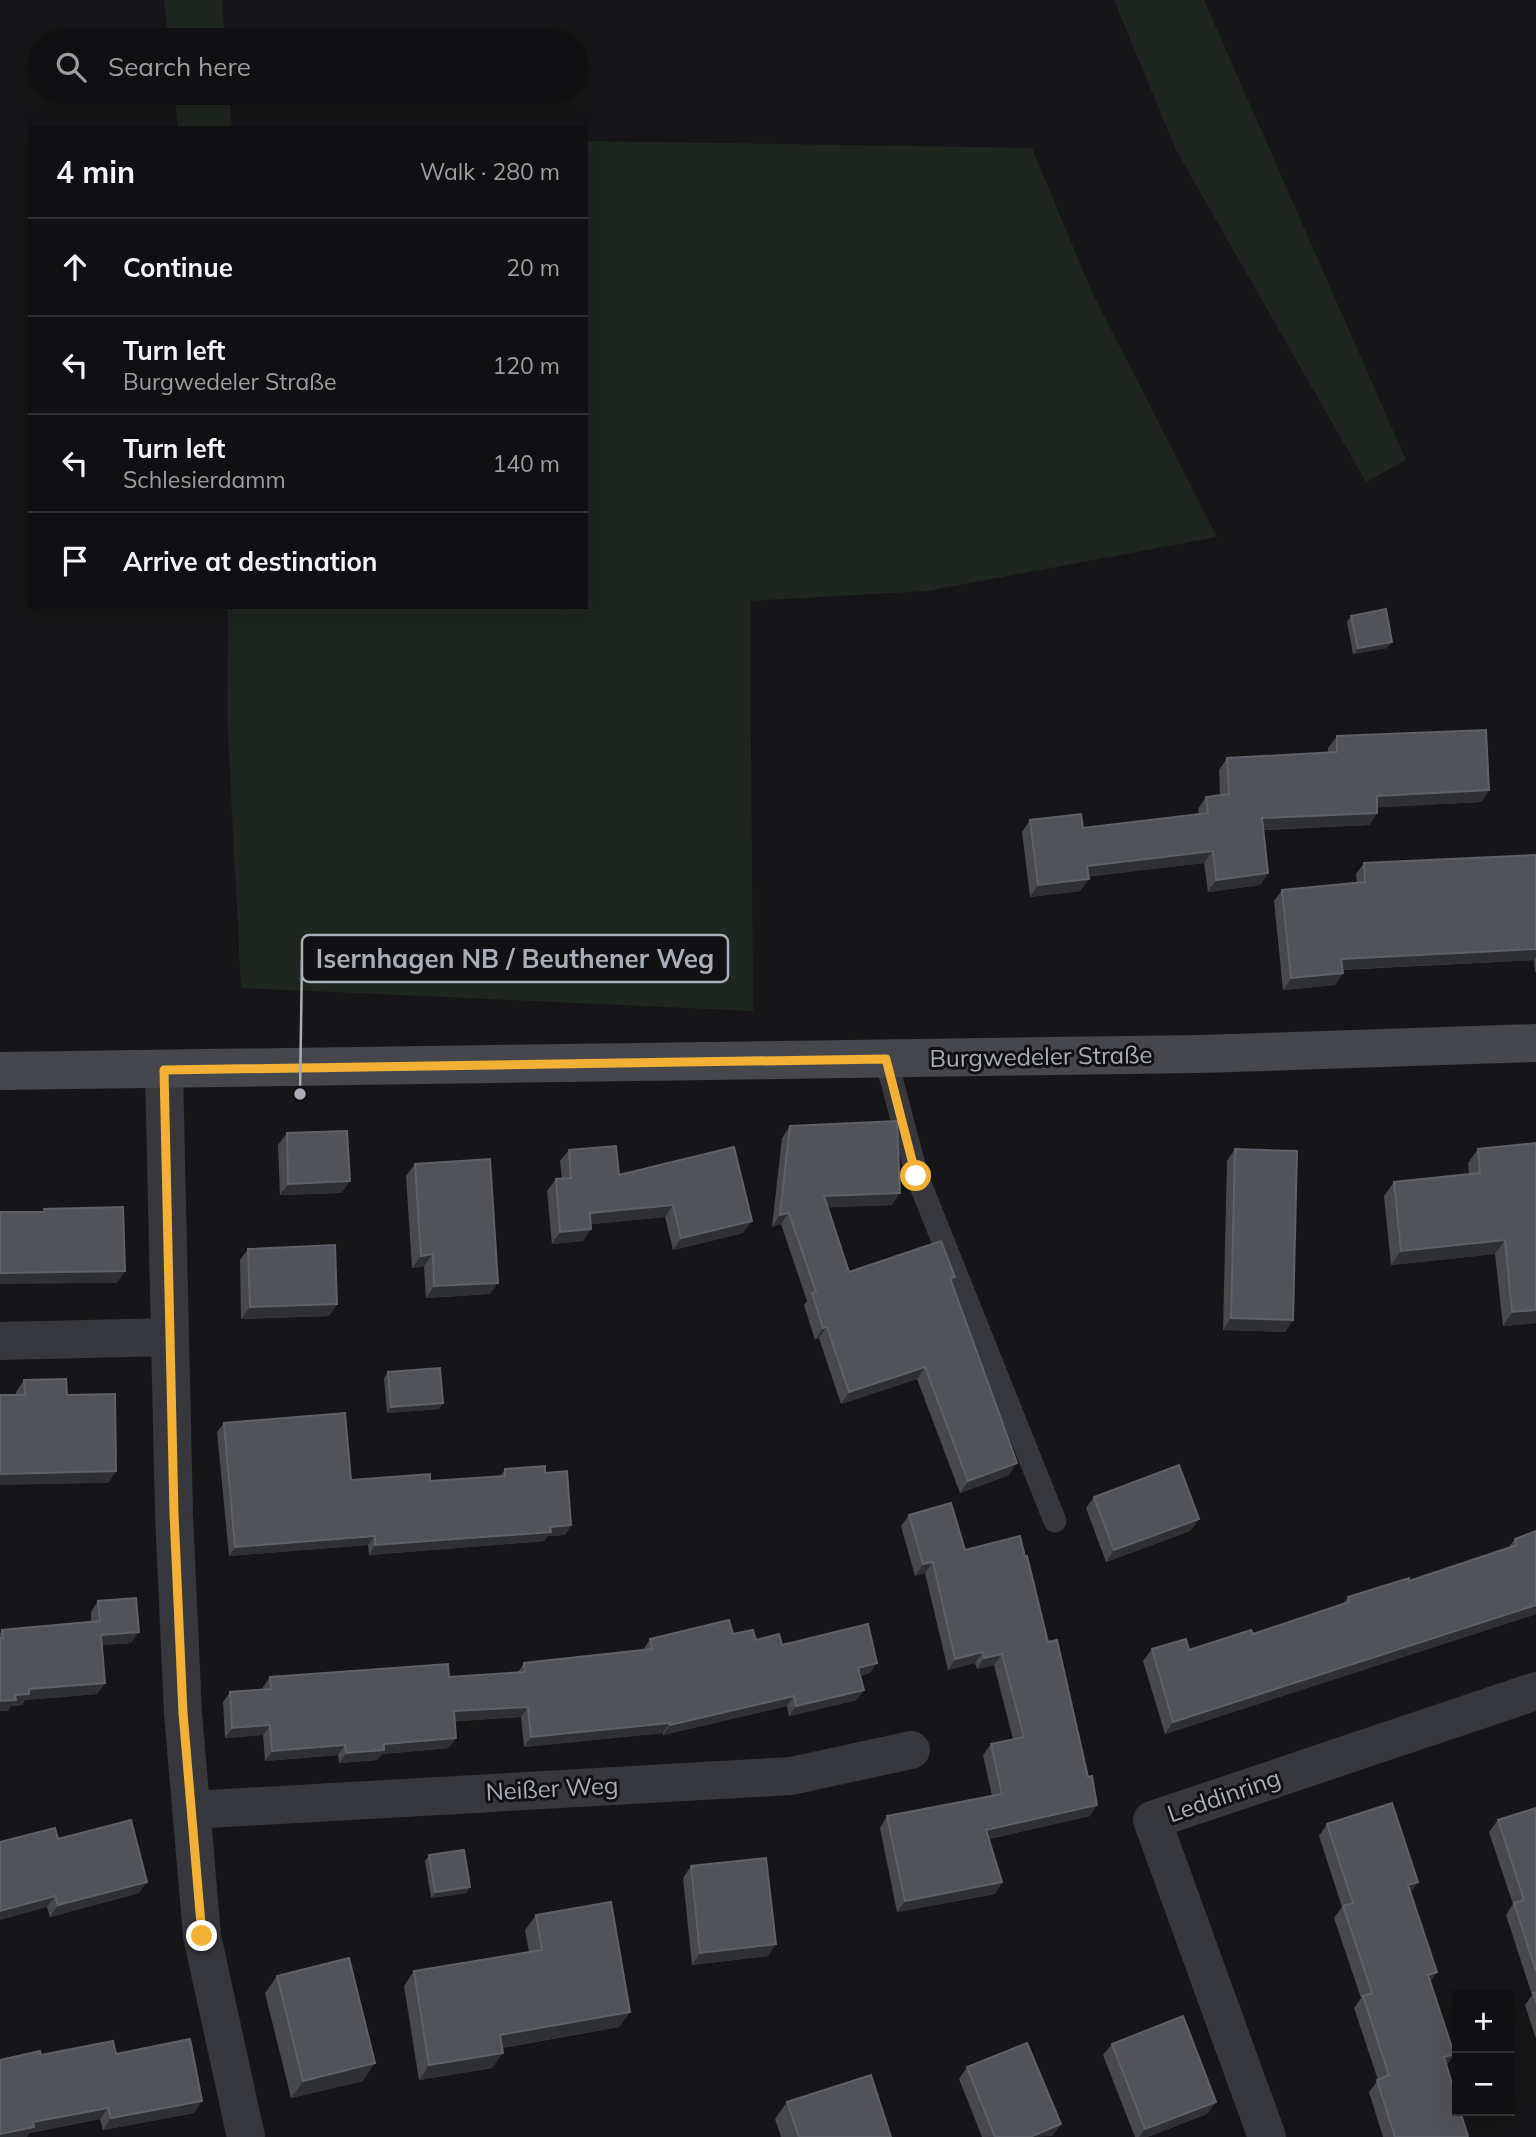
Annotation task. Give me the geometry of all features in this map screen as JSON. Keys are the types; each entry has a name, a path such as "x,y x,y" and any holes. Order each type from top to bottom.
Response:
{"main road":[{"name":"Burgwedeler Straße","path":"0,1071 1200,1054 1536,1043"}],"street":[{"path":"164,1070 174,1527 183,1713 202,1936 246,2137"},
{"path":"0,1341 170,1337"},
{"name":"Leddinring","path":"1267,2137 1152,1821 1536,1690"},
{"name":"Neißer Weg","path":"191,1810 791,1776 911,1750"}],"lane":[{"path":"886,1059 916,1176 1055,1521"}],"shaded area":[{"path":"164,0 222,0 224,28 167,28"},
{"path":"1114,0 1204,0 1406,460 1366,482 1176,150"},
{"path":"175,105 230,105 232,126 178,126"},
{"path":"588,141 1032,148 1091,290 1217,537 927,591 750,601 753,1011 241,988 227,716 227,609 588,609"}],"building":[{"path":"1386,609 1392,642 1358,648 1351,616"},
{"path":"1486,730 1489,790 1377,796 1377,813 1262,818 1268,873 1216,880 1213,851 1087,866 1089,879 1038,885 1030,820 1081,814 1083,828 1208,813 1206,797 1229,794 1227,758 1337,752 1337,736"},
{"path":"1536,855 1536,949 1341,959 1343,973 1291,978 1282,890 1365,882 1364,863"},
{"path":"897,1121 900,1193 824,1196 849,1272 941,1241 955,1277 950,1278 1017,1463 968,1481 925,1367 849,1392 827,1327 823,1328 812,1293 816,1292 789,1213 780,1215 790,1126"},
{"path":"347,1131 350,1181 288,1184 287,1133"},
{"path":"1536,1143 1536,1310 1512,1312 1505,1240 1401,1251 1394,1182 1480,1173 1478,1149"},
{"path":"616,1146 619,1175 734,1147 752,1221 681,1238 673,1205 590,1213 591,1229 560,1232 556,1179 571,1178 569,1150"},
{"path":"1235,1149 1297,1151 1293,1320 1231,1318"},
{"path":"490,1159 498,1283 434,1286 433,1254 421,1256 415,1164"},
{"path":"123,1207 125,1271 0,1273 0,1212"},
{"path":"335,1245 337,1304 250,1307 248,1249"},
{"path":"440,1368 443,1403 391,1407 388,1372"},
{"path":"66,1379 67,1395 115,1394 116,1471 0,1474 0,1395 25,1395 24,1380"},
{"path":"345,1413 351,1480 430,1474 430,1481 505,1476 505,1469 545,1466 545,1473 567,1471 571,1525 550,1527 551,1532 375,1545 375,1536 235,1547 224,1423"},
{"path":"1179,1465 1199,1519 1114,1550 1094,1497"},
{"path":"951,1503 965,1550 1020,1536 1048,1642 1057,1640 1088,1777 1092,1776 1097,1805 986,1830 1002,1882 905,1901 887,1816 1002,1794 991,1744 1024,1737 1002,1654 984,1658 983,1652 955,1659 933,1562 923,1564 909,1515"},
{"path":"1536,1531 1536,1605 1173,1722 1152,1649 1186,1639 1189,1650 1251,1630 1253,1634 1349,1602 1348,1597 1409,1578 1409,1581 1517,1545 1515,1539"},
{"path":"136,1598 139,1632 101,1635 105,1683 29,1689 29,1694 15,1695 16,1700 0,1701 2,1630 100,1621 98,1601"},
{"path":"729,1620 733,1634 753,1630 756,1640 779,1634 782,1645 868,1624 877,1663 858,1668 864,1690 796,1706 794,1696 670,1725 531,1737 528,1707 454,1711 456,1738 384,1744 384,1750 346,1753 345,1745 272,1751 270,1725 232,1728 230,1692 271,1689 270,1677 448,1664 449,1677 525,1672 524,1663 652,1649 650,1639"},
{"path":"1392,1803 1418,1882 1408,1885 1437,1972 1428,1975 1452,2048 1452,2055 1444,2057 1452,2084 1452,2116 1462,2116 1468,2136 1466,2137 1395,2137 1377,2080 1389,2075 1363,1996 1372,1993 1343,1906 1353,1903 1327,1824"},
{"path":"1536,1808 1536,1971 1514,1903 1524,1900 1498,1820"},
{"path":"131,1820 147,1882 58,1905 55,1896 0,1911 0,1842 55,1828 58,1839"},
{"path":"464,1850 470,1887 435,1892 429,1855"},
{"path":"766,1858 776,1944 700,1953 691,1866"},
{"path":"611,1902 630,2012 500,2035 503,2053 429,2065 414,1971 542,1950 536,1915"},
{"path":"349,1958 375,2063 303,2081 277,1976"},
{"path":"1183,2016 1216,2102 1145,2129 1112,2044"},
{"path":"190,2039 202,2101 111,2118 108,2108 33,2122 34,2127 0,2134 0,2060 40,2051 41,2055 113,2041 116,2054"},
{"path":"1027,2043 1061,2124 1030,2137 995,2137 967,2067"},
{"path":"871,2075 891,2137 799,2137 787,2102"}],"place":[{"name":"Isernhagen NB / Beuthener Weg","path":"300,1094"}],"route":[{"path":"202,1936 183,1713 174,1514 164,1070 886,1059 916,1176"}]}
